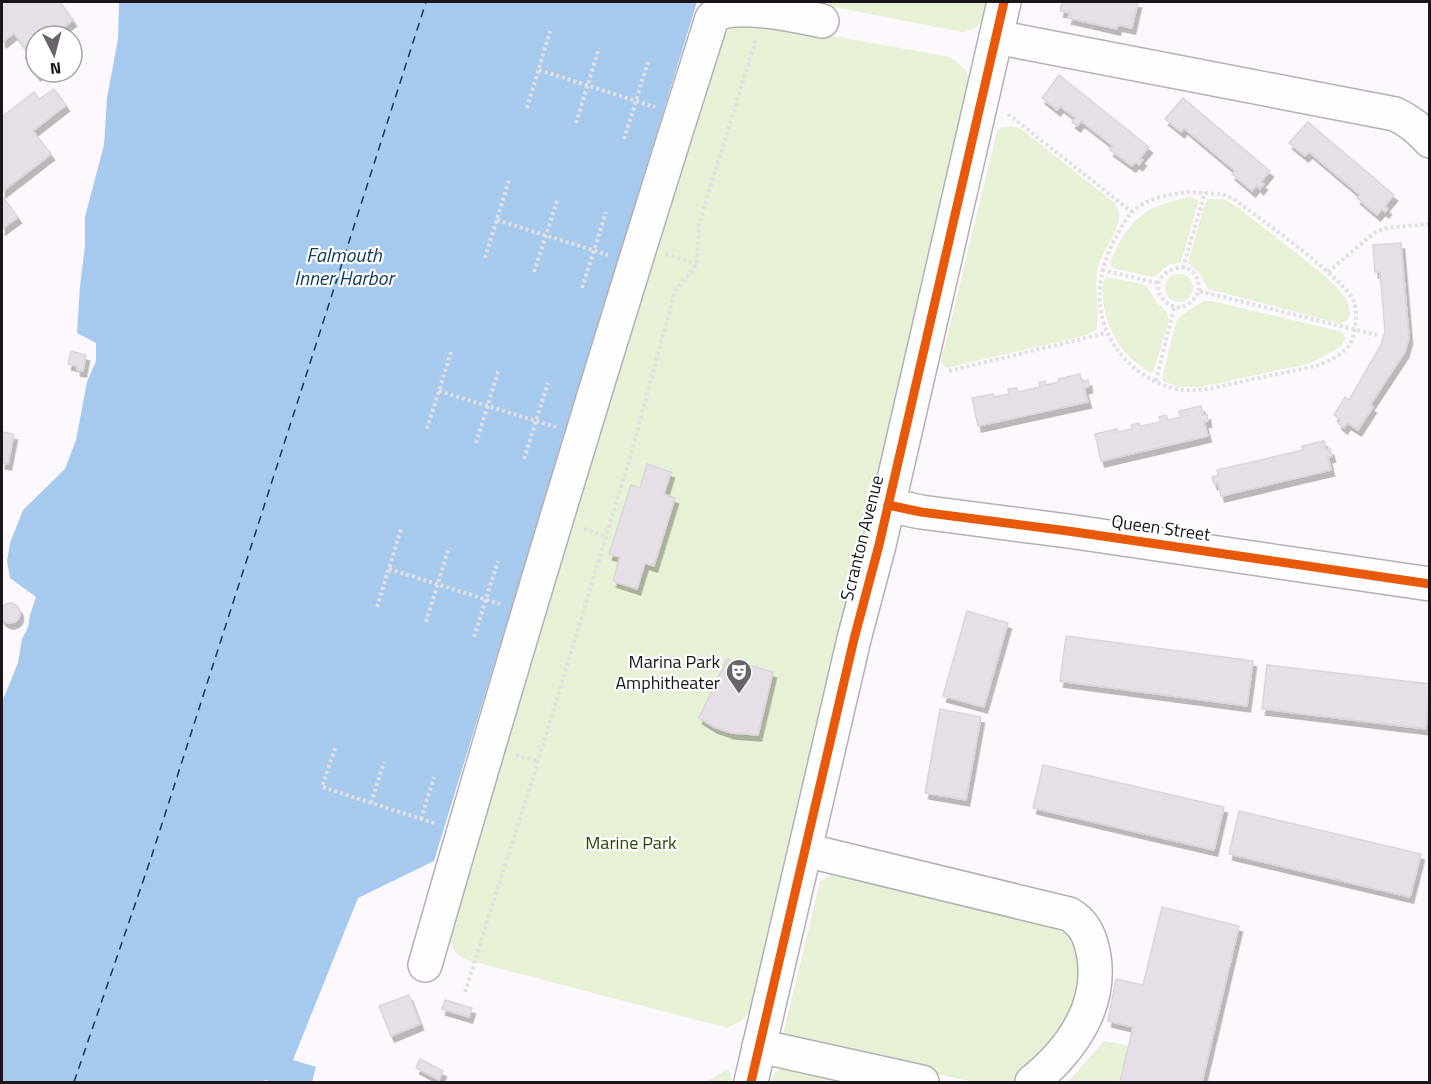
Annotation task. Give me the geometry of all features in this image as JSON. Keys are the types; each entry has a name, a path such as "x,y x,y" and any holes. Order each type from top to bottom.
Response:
{"street":[{"name":"Scranton Avenue","path":"751,1083 1004,2"},
{"path":"425,965 639,246 712,18 715,12 741,5 822,21"},
{"path":"996,37 1395,114 1420,129 1430,141"},
{"name":"Queen Street","path":"888,505 921,512 1430,584"},
{"path":"805,850 1069,914 1079,920 1086,928 1090,938 1095,966 1095,980 1088,1012 1064,1053 1032,1083"},
{"path":"759,1046 922,1083"}],"path":[{"path":"465,992 629,461 675,291 698,264 699,224 702,213 757,35 769,28 774,11"},
{"path":"527,108 550,31"},
{"path":"576,123 599,48"},
{"path":"624,139 648,62"},
{"path":"539,70 662,109"},
{"path":"998,110 1009,115 1132,212"},
{"path":"485,258 509,180"},
{"path":"1183,268 1205,192"},
{"path":"1205,192 1222,194 1235,200 1328,272 1347,290 1354,301 1356,314 1354,330 1348,347 1316,366 1198,390 1178,390 1156,381 1137,370 1126,360 1106,333 1099,296 1102,270 1114,241 1132,212 1146,202 1166,195 1205,192"},
{"path":"534,272 558,198"},
{"path":"582,288 606,212"},
{"path":"498,220 609,255"},
{"path":"1328,272 1374,233 1386,228 1430,224"},
{"path":"1183,268 1191,271 1197,278 1199,291 1195,300 1189,304 1182,308 1174,307 1163,300 1158,283 1163,274 1170,269 1183,268"},
{"path":"1102,270 1158,283"},
{"path":"1199,291 1377,335"},
{"path":"1156,381 1174,307"},
{"path":"946,371 1106,333"},
{"path":"427,429 451,351"},
{"path":"476,443 499,369"},
{"path":"524,459 548,383"},
{"path":"439,391 562,429"},
{"path":"377,607 401,529"},
{"path":"426,621 449,547"},
{"path":"474,637 498,561"},
{"path":"390,569 501,604"},
{"path":"335,748 322,787 463,832"},
{"path":"371,802 384,762"},
{"path":"421,819 434,777"}],"green space":[{"path":"807,2 988,2 979,25 963,32"},
{"name":"Marine Park","path":"761,23 950,57 966,70 970,84 750,1012 741,1021 727,1028 467,960 456,952 449,940 494,758 716,42 734,26"},
{"path":"1011,126 1021,129 1115,203 1119,218 1117,226 1097,272 1096,330 1087,335 946,368 941,362 997,131 1002,127"},
{"path":"1190,197 1198,200 1198,203 1181,262 1167,266 1152,277 1112,268 1110,263 1131,225 1150,210"},
{"path":"1208,199 1223,199 1236,206 1324,275 1347,300 1350,313 1348,320 1341,324 1208,289 1199,273 1188,263"},
{"path":"1179,274 1189,278 1193,288 1189,298 1179,302 1169,298 1165,288 1169,278"},
{"path":"1106,277 1142,284 1166,311 1169,320 1153,372 1149,372 1131,358 1117,342 1112,332 1103,297"},
{"path":"1204,301 1343,332 1345,339 1341,346 1307,364 1200,387 1178,387 1163,381 1176,322"},
{"path":"835,874 1067,928 1080,953 1079,975 1072,1006 1059,1032 1022,1077 1011,1082 974,1082 791,1042 783,1035 820,882"},
{"path":"1104,1041 1129,1046 1120,1082 1068,1082"},
{"path":"785,1068 847,1082 771,1082 775,1072"},
{"path":"728,1069 733,1082 706,1082"}],"water":[{"name":"Falmouth Inner Harbor","path":"119,2 697,2 434,861 358,898 293,1060 316,1067 312,1082 265,1080 264,1082 2,1082 2,702 18,663 22,639 28,627 36,597 10,578 7,561 10,543 23,510 65,469 76,440 87,382 96,361 96,343 77,333 80,286 85,246 85,217 104,145 107,98 118,39"}],"building":[{"path":"2,2 60,2 73,20 68,24 24,24 24,46 14,33 3,42"},
{"path":"1062,2 1138,2 1132,28 1118,25 1117,29 1068,18 1070,13 1060,11"},
{"path":"1059,75 1149,147 1140,158 1143,160 1139,165 1136,162 1132,166 1110,150 1113,146 1081,121 1077,126 1072,122 1075,118 1060,106 1057,110 1042,98"},
{"path":"54,89 66,105 33,131 51,154 2,192 2,117 34,92 39,99"},
{"path":"1183,98 1270,171 1261,182 1264,184 1260,189 1257,185 1252,191 1232,174 1235,171 1184,128 1181,132 1165,119"},
{"path":"1308,122 1394,195 1385,206 1388,209 1385,212 1382,209 1377,215 1357,198 1360,195 1309,152 1305,156 1289,143"},
{"path":"2,196 18,217 2,229"},
{"path":"1401,243 1409,338 1405,352 1370,405 1373,407 1358,430 1347,423 1344,428 1338,423 1340,419 1334,415 1345,397 1349,400 1381,345 1385,331 1380,272 1375,272 1373,245"},
{"path":"71,351 86,355 83,371 77,370 77,366 68,364"},
{"path":"1080,374 1082,382 1088,380 1089,387 1084,388 1088,402 978,426 972,398 1009,394 1008,389 1017,388 1018,392 1040,387 1039,382 1045,381 1046,385 1059,382 1058,379"},
{"path":"1201,406 1203,415 1207,414 1208,421 1204,422 1208,436 1101,461 1095,434 1117,429 1117,432 1132,429 1131,425 1139,423 1140,426 1161,422 1159,417 1166,415 1168,420 1180,417 1179,411"},
{"path":"2,432 14,434 8,464 2,463"},
{"path":"1324,441 1326,450 1330,449 1332,456 1328,457 1331,470 1221,496 1218,483 1214,484 1212,477 1218,475 1217,470 1303,450 1302,446"},
{"path":"647,464 671,472 664,494 675,498 654,566 645,563 637,589 613,581 620,557 609,554 631,485 640,488"},
{"path":"6,603 14,603 20,609 20,617 14,623 6,623 0,617 0,609"},
{"path":"967,611 1008,623 984,707 943,696"},
{"path":"1066,636 1253,661 1247,706 1060,681"},
{"name":"Marina Park Amphitheater","path":"727,659 773,672 758,735 731,733 699,718"},
{"path":"1267,665 1430,684 1426,729 1262,709"},
{"path":"940,709 981,717 966,800 925,793"},
{"path":"1043,765 1224,807 1214,850 1033,808"},
{"path":"1239,811 1421,854 1410,897 1229,854"},
{"path":"1162,907 1239,926 1202,1082 1120,1082 1133,1027 1108,1021 1116,979 1143,985"},
{"path":"409,995 420,1024 391,1036 379,1006"},
{"path":"445,1000 472,1008 469,1017 442,1009"},
{"path":"420,1059 443,1071 439,1080 416,1068"}],"ferry route":[{"path":"74,1082 151,858 426,2"}],"cycle path":[{"path":"751,1082 854,639 879,545 1004,2"},
{"path":"888,505 921,512 1430,584"}],"place":[{"name":"Marina Park Amphitheater","path":"739,695"}]}
